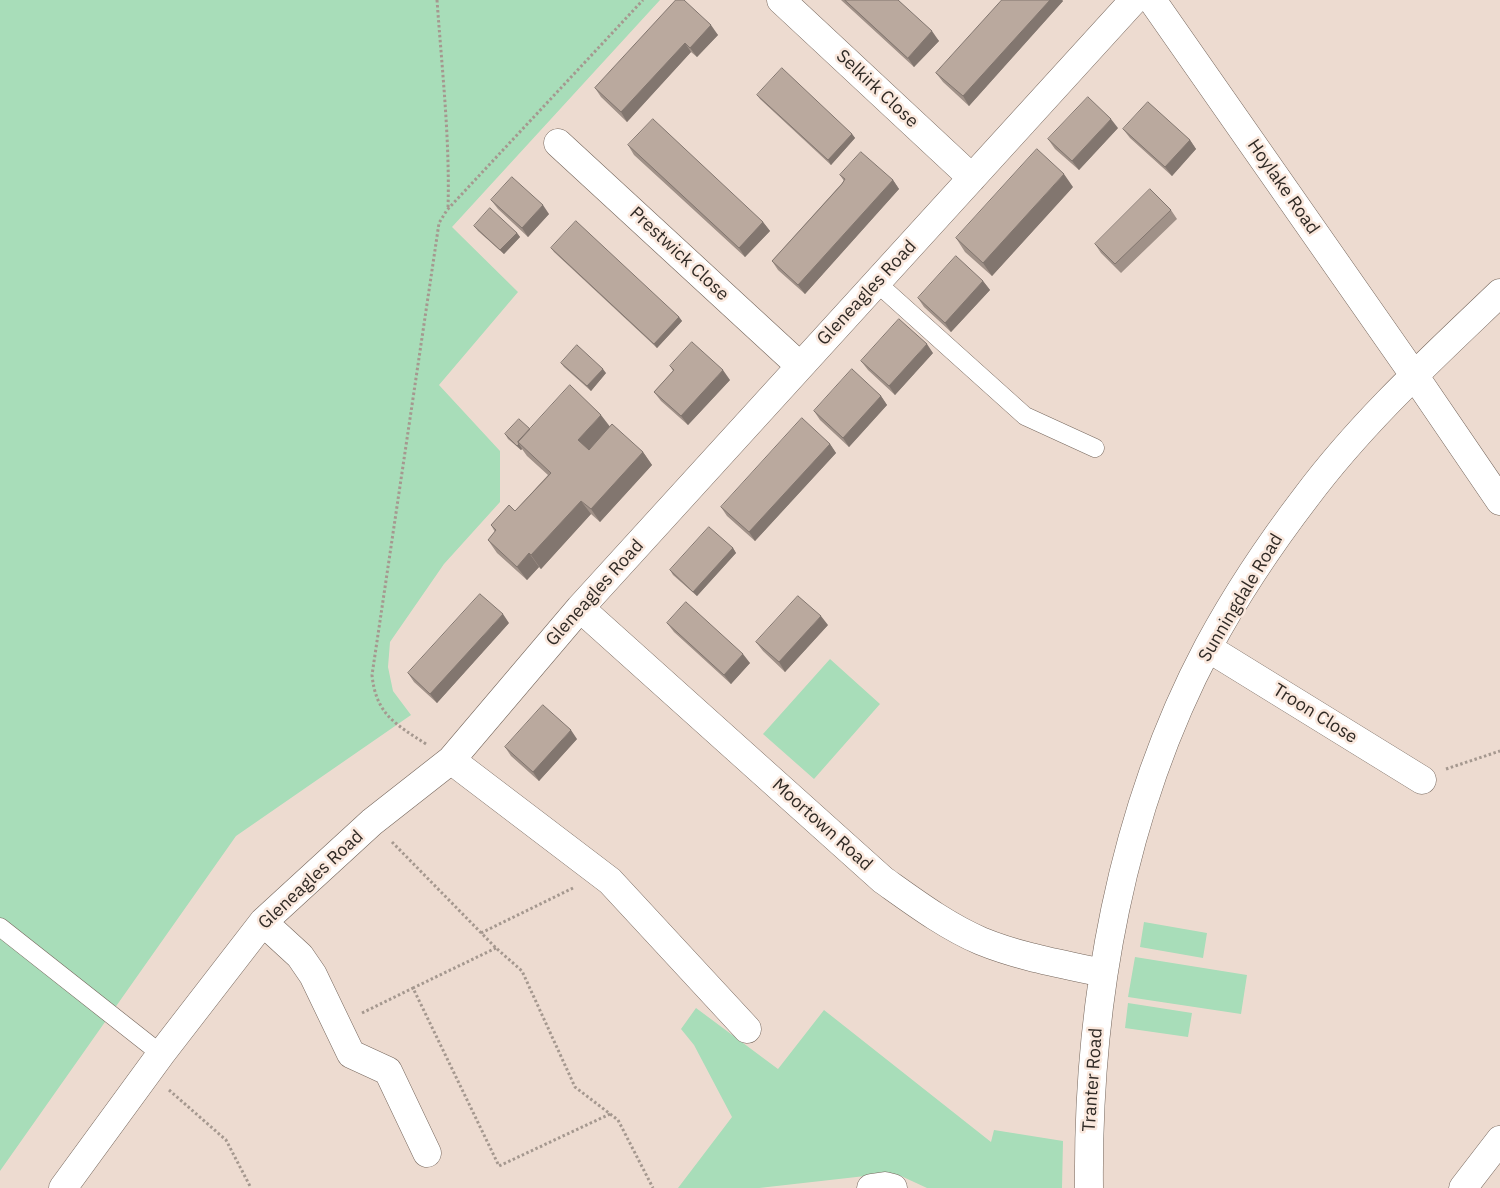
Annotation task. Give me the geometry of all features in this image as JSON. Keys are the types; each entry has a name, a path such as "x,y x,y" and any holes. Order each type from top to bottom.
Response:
{"street":[{"name":"Selkirk Close","path":"781,0 972,178"},
{"name":"Gleneagles Road","path":"62,1188 154,1063 263,922 372,822 451,760 580,608 1134,0"},
{"name":"Hoylake Road","path":"1152,0 1500,501"},
{"name":"Prestwick Close","path":"558,142 800,366"},
{"name":"Sunningdale Road","path":"1103,973 1123,878 1145,799 1175,719 1208,648 1247,582 1306,496 1362,430 1414,375 1500,293"},
{"name":"Moortown Road","path":"580,608 883,880 929,912 980,941 1027,956 1103,973"},
{"name":"Troon Close","path":"1208,648 1422,780"},
{"path":"451,760 601,874 747,1029"},
{"path":"263,922 300,956 313,975 351,1054 388,1071 427,1153"},
{"name":"Tranter Road","path":"1089,1188 1088,1147 1092,1072 1103,973"},
{"path":"1463,1188 1500,1140"},
{"path":"871,1188 893,1188"}],"lane":[{"path":"877,283 1025,416 1095,448"},
{"path":"0,927 154,1063"}],"path":[{"path":"437,0 449,167 448,210"},
{"path":"451,760 393,723 380,707 374,692 372,675 422,348 439,223 448,210 643,0"},
{"path":"1422,780 1455,764 1500,751"},
{"path":"372,822 496,948 522,971 575,1087 618,1120 652,1188"},
{"path":"481,933 601,874"},
{"path":"337,1024 496,948"},
{"path":"414,988 499,1166 610,1114"},
{"path":"154,1063 226,1140 251,1188"}],"green space":[{"path":"0,0 660,0 452,227 518,292 439,385 500,451 500,502 444,564 390,642 388,667 393,691 411,715 236,836 0,1171"},
{"path":"830,659 880,704 814,779 763,734"},
{"path":"1144,922 1207,933 1203,958 1140,947"},
{"path":"1135,957 1247,975 1241,1014 1128,997"},
{"path":"1128,1003 1192,1013 1188,1037 1125,1028"},
{"path":"696,1008 778,1069 824,1010 991,1142 994,1130 1063,1141 1062,1188 927,1188 901,1176 883,1174 759,1188 678,1188 732,1117 694,1045 681,1029"}],"building":[{"path":"676,0 684,0 711,25 690,48 685,43 621,112 595,88"},
{"path":"845,0 898,0 932,31 908,58"},
{"path":"1002,0 1050,0 963,96 936,73"},
{"path":"782,68 852,134 828,160 757,95"},
{"path":"1088,97 1111,119 1072,161 1048,139"},
{"path":"1148,102 1190,140 1165,167 1123,129"},
{"path":"653,119 763,222 739,248 628,145"},
{"path":"1037,149 1064,174 983,263 956,238"},
{"path":"861,152 893,180 798,285 772,261 842,184 845,179 840,175"},
{"path":"512,177 543,205 522,228 491,200"},
{"path":"1150,189 1171,210 1115,264 1095,244"},
{"path":"490,208 517,233 500,250 474,226"},
{"path":"576,221 679,317 654,344 551,248"},
{"path":"956,256 983,281 945,323 918,298"},
{"path":"899,319 927,344 889,386 861,361"},
{"path":"692,342 723,370 681,416 654,392 674,370 670,366"},
{"path":"577,345 603,369 587,386 561,363"},
{"path":"852,369 881,396 843,438 814,411"},
{"path":"570,385 601,415 578,440 589,450 612,424 643,452 591,509 581,501 531,555 529,553 517,567 488,540 496,530 491,525 509,505 515,511 551,473 518,442"},
{"path":"802,418 830,444 749,532 721,507"},
{"path":"519,419 530,429 518,442 517,446 505,434"},
{"path":"709,527 733,548 693,592 670,570"},
{"path":"480,594 503,614 430,694 408,673"},
{"path":"798,596 821,616 779,662 756,642"},
{"path":"686,602 743,654 724,675 667,623"},
{"path":"543,705 571,730 533,772 505,747"}]}
